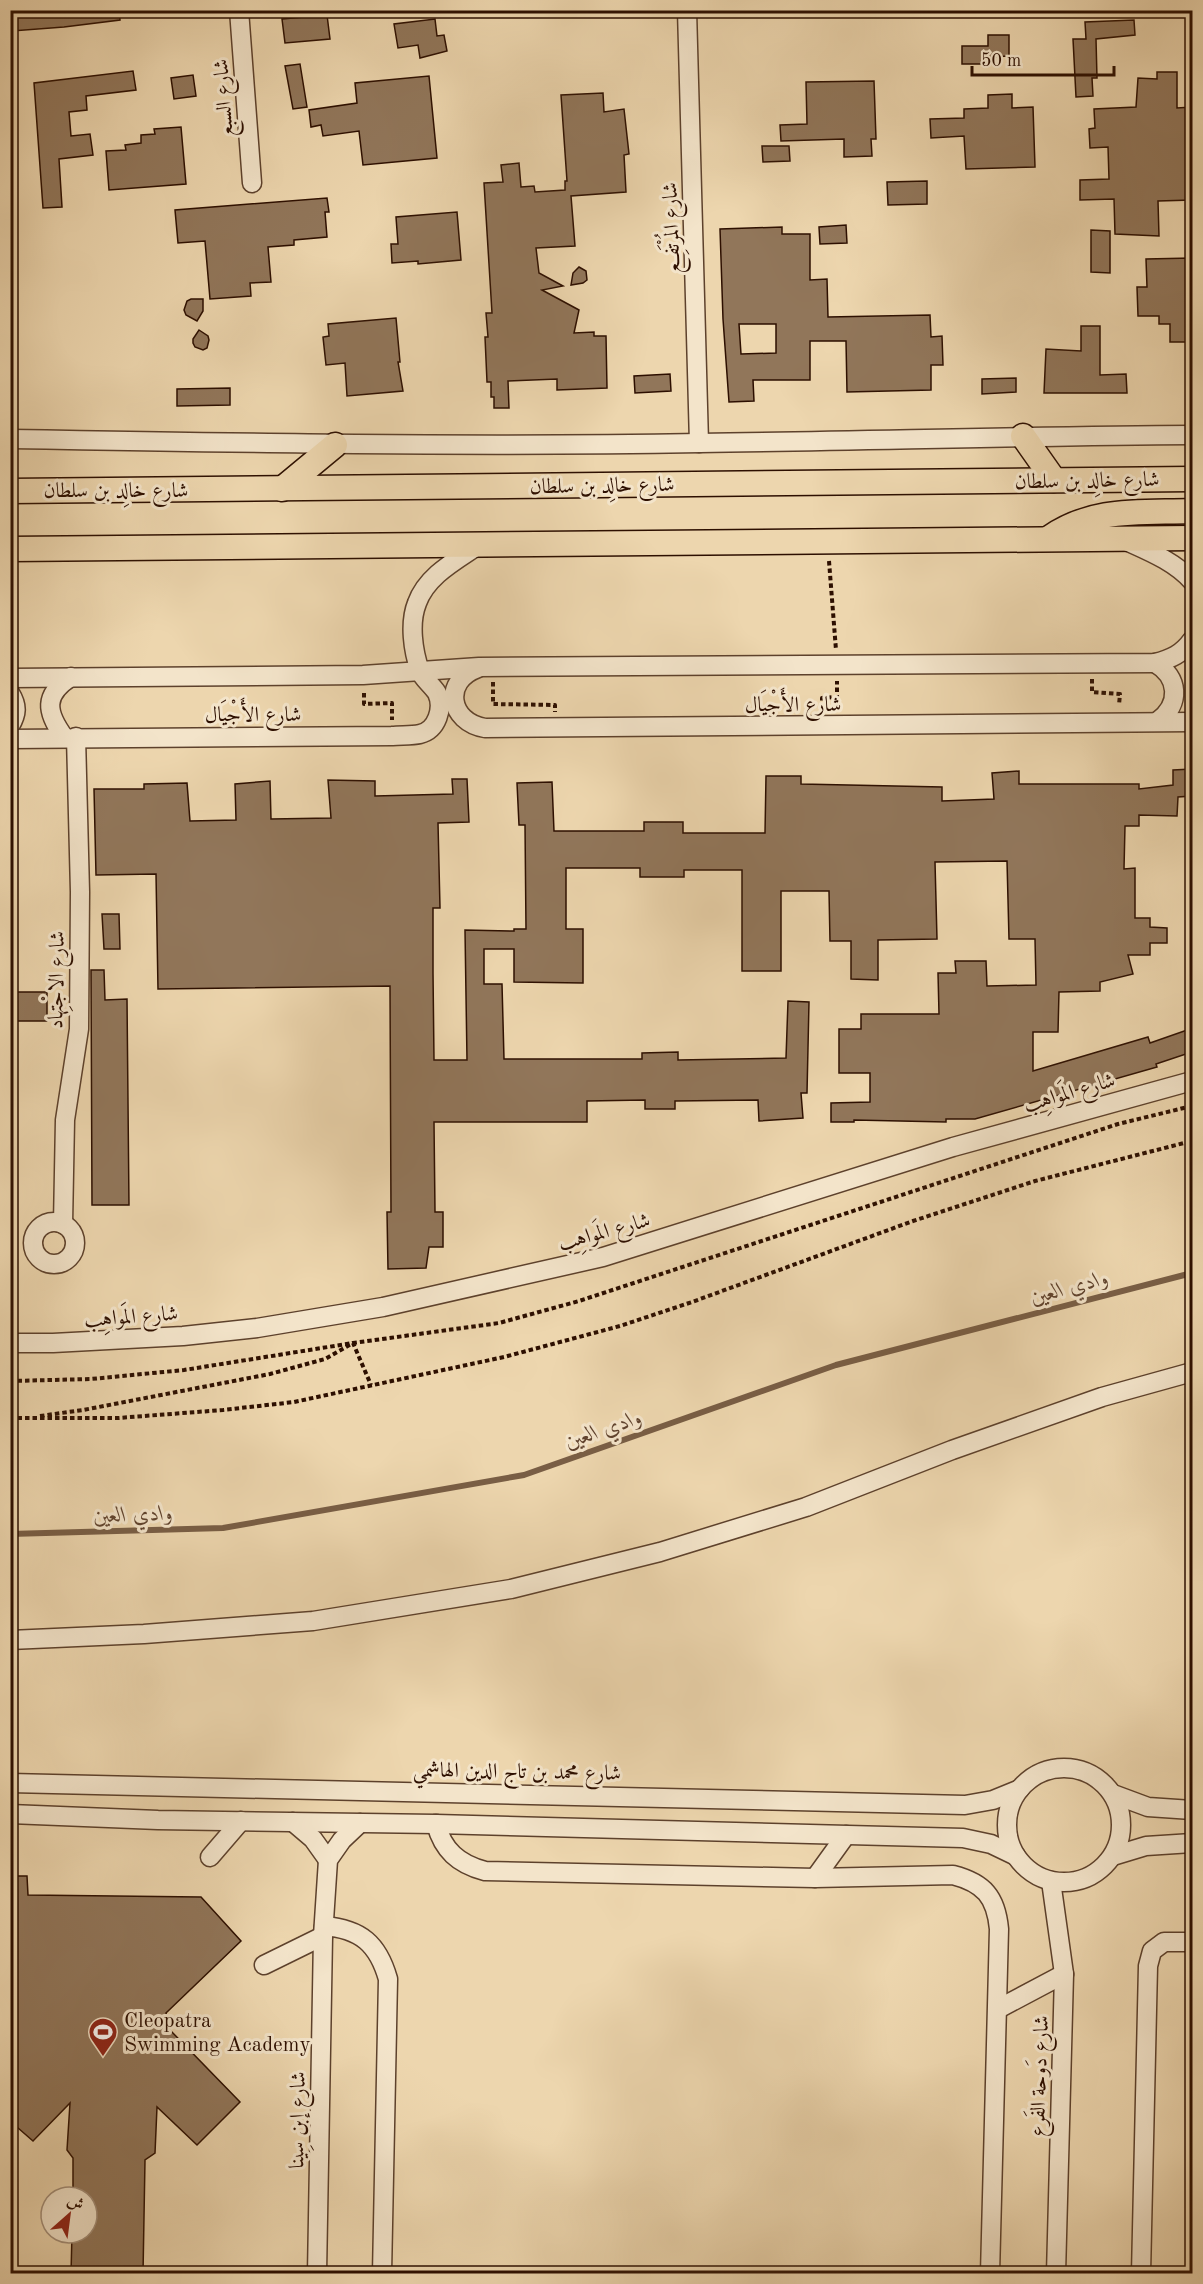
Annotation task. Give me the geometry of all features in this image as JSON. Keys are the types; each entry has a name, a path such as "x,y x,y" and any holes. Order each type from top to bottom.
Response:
{"main road":[{"path":"1023,436 1053,480"},
{"path":"282,489 335,445"},
{"name":"شارع خالِد بن سلطان","path":"10,491 1192,479"},
{"path":"1047,539 1079,521 1097,516 1192,511"},
{"path":"10,549 1192,538"}],"street":[{"name":"شارع السبع","path":"239,10 252,183"},
{"name":"شارع المُرْتَفِع","path":"687,10 699,443"},
{"path":"10,439 335,445 699,443 1192,435"},
{"path":"1123,539 1171,562 1192,580"},
{"name":"شارع الأَجْيَال","path":"10,739 421,734 433,726 439,715 440,704 437,694 421,673 413,632 413,617 417,603 423,589 433,578 480,544"},
{"name":"شارع الأَجْيَال","path":"10,678 363,675 486,667 1155,663 1174,657 1186,649 1192,640"},
{"path":"1155,663 1164,668 1171,677 1175,697 1166,715 1158,721"},
{"name":"شارع الأَجْيَال","path":"486,667 469,671 460,679 455,689 454,700 457,711 464,720 474,726 485,728 822,727 1192,722"},
{"path":"70,677 57,686 50,699 50,713 70,737"},
{"path":"10,693 16,703 16,712 10,726"},
{"name":"شارع الاجْتِهاد","path":"63,1224 65,1120 79,1029 80,892 70,737"},
{"name":"شارع المَواهِب","path":"10,1343 183,1336 257,1328 383,1307 603,1257 953,1147 1192,1081"},
{"path":"10,1640 144,1634 313,1621 511,1589 660,1552 806,1507 952,1450 1102,1397 1192,1372"},
{"path":"1067,1768 1081,1770 1104,1784 1113,1794 1122,1818 1119,1844 1113,1856 1104,1866 1086,1878 1065,1882 1051,1881 1037,1875 1016,1856 1010,1843 1008,1822 1012,1801 1020,1789 1041,1772 1067,1768"},
{"name":"شارع محمد بن تاج الدين الهاشمي","path":"10,1783 958,1805 993,1800 1020,1789"},
{"path":"1113,1794 1148,1807 1192,1810"},
{"path":"10,1814 963,1838 991,1844 1016,1856"},
{"path":"210,1857 241,1821"},
{"path":"293,1822 313,1839 328,1860 342,1840 360,1823"},
{"path":"436,1824 447,1850 458,1860 485,1871 815,1878 953,1875 968,1879 982,1887 992,1899 998,1913 998,2009 990,2274"},
{"path":"815,1878 846,1834"},
{"path":"1113,1856 1146,1846 1192,1843"},
{"name":"شارع إبن سِينا","path":"317,2274 323,1931 328,1860"},
{"name":"شارع دَوحة الفَرع","path":"1051,1881 1064,1974 1056,2274"},
{"path":"264,1965 323,1931 342,1928 359,1934 373,1946 383,1962 388,1979 382,2274"},
{"path":"1141,2274 1148,1966 1152,1951 1164,1942 1192,1942"},
{"path":"998,2009 1064,1974"}],"path":[{"path":"822,727 822,698 837,697 837,664 828,541"},
{"path":"1093,663 1092,692 1120,694 1119,722"},
{"path":"486,667 493,704 555,705 555,728"},
{"path":"363,675 364,704 392,704 392,736"},
{"path":"10,1418 118,1418 294,1402 504,1357 620,1326 758,1279 856,1241 1035,1181 1192,1141"},
{"path":"25,1418 83,1410 270,1374 325,1359 353,1343 371,1385"}],"building":[{"path":"10,10 119,10 120,20 12,31"},
{"path":"327,15 330,39 285,43 282,19"},
{"path":"435,19 437,36 444,35 447,51 420,58 418,45 398,48 394,24"},
{"path":"1134,20 1135,35 1096,39 1097,78 1092,78 1093,96 1076,97 1073,39 1086,39 1085,22"},
{"path":"988,35 1009,35 1009,56 989,57 989,64 962,64 962,46 988,46"},
{"path":"300,64 307,107 293,109 285,66"},
{"path":"133,71 136,90 86,96 87,110 69,112 71,136 90,134 93,155 59,159 62,207 43,208 34,83"},
{"path":"1157,72 1177,72 1177,108 1192,107 1192,200 1158,201 1159,236 1115,234 1114,199 1080,200 1080,180 1109,179 1108,147 1090,148 1089,129 1095,128 1094,109 1136,107 1138,78 1157,79"},
{"path":"193,75 196,96 174,99 171,78"},
{"path":"429,76 437,158 363,165 359,131 323,136 321,125 311,127 309,110 357,103 355,83"},
{"path":"874,81 876,139 871,139 872,156 844,157 844,139 781,141 780,125 807,124 806,82"},
{"path":"603,93 604,112 624,109 629,154 624,155 626,192 571,196 575,246 536,248 539,273 563,286 542,290 579,310 574,333 594,332 594,336 606,336 607,388 557,390 557,379 508,381 509,408 494,408 491,382 487,382 485,337 488,337 486,313 492,313 484,183 503,182 501,165 519,163 521,187 534,186 535,192 565,190 565,181 567,181 561,95"},
{"path":"1012,94 1012,108 1033,107 1035,167 966,169 964,136 931,138 930,119 964,118 964,109 988,108 988,95"},
{"path":"181,127 186,184 109,190 106,151 126,150 125,145 141,143 141,135 155,134 154,129"},
{"path":"762,146 789,146 790,161 763,162"},
{"path":"927,181 927,204 888,205 887,182"},
{"path":"327,198 329,212 325,212 327,237 294,240 294,245 268,247 271,282 250,283 251,296 210,299 205,241 178,243 175,210"},
{"path":"457,212 461,260 418,264 418,261 392,263 391,244 398,244 396,217"},
{"path":"846,225 847,243 820,244 819,227"},
{"path":"782,227 782,234 810,234 810,280 827,279 828,317 930,315 931,337 942,336 943,365 931,365 931,390 847,392 846,341 810,341 810,380 753,380 754,401 729,402 720,229","holes":["739,324 776,324 776,353 741,354"]},
{"path":"1091,230 1110,231 1110,273 1091,272"},
{"path":"1192,258 1192,342 1170,342 1170,324 1159,324 1159,316 1138,316 1137,287 1147,287 1146,259"},
{"path":"579,267 586,271 587,280 571,285 573,273"},
{"path":"203,299 203,311 197,321 186,315 184,310 187,301"},
{"path":"396,318 400,362 398,362 403,391 347,396 345,363 326,365 323,337 329,336 328,324"},
{"path":"1081,326 1100,326 1100,375 1126,374 1127,393 1044,393 1046,349 1081,351"},
{"path":"199,330 208,336 209,340 207,348 203,350 195,347 193,343"},
{"path":"670,374 671,391 635,393 634,376"},
{"path":"1016,378 1016,392 982,394 982,379"},
{"path":"230,388 230,405 177,406 177,389"},
{"path":"1192,769 1192,796 1178,797 1177,816 1139,815 1139,826 1125,826 1124,869 1135,868 1135,918 1150,918 1150,927 1167,928 1167,943 1150,943 1150,955 1128,955 1133,974 1100,982 1100,991 1059,992 1058,1032 1033,1032 1033,1071 1148,1037 1150,1043 1190,1029 1192,1052 1156,1064 1157,1067 975,1119 946,1119 946,1122 854,1120 854,1122 831,1122 831,1103 870,1102 870,1073 839,1073 839,1029 861,1029 861,1014 939,1014 938,973 956,973 955,961 986,961 987,986 1036,985 1035,939 1009,939 1007,861 935,862 937,939 878,940 878,980 851,979 851,941 830,941 829,891 781,891 781,971 742,971 742,870 684,870 684,877 640,877 640,868 566,868 566,929 583,929 583,983 514,982 514,949 484,949 484,984 502,984 504,1059 642,1059 642,1053 678,1052 678,1060 786,1058 788,1001 809,1002 807,1093 801,1093 803,1118 759,1121 758,1100 675,1101 675,1109 645,1109 645,1100 587,1101 587,1122 434,1122 435,1212 443,1212 443,1247 429,1247 426,1268 388,1269 387,1212 391,1212 390,986 158,989 156,874 96,875 94,789 144,789 144,784 187,783 190,821 236,820 235,784 270,781 271,819 331,818 328,780 375,781 375,796 453,794 452,779 467,779 469,822 438,823 440,908 433,908 433,973 434,1060 467,1060 465,930 514,931 514,929 526,929 525,825 519,825 517,783 552,782 554,831 644,831 644,822 683,822 683,833 765,833 766,776 801,776 801,784 942,787 942,801 994,799 992,773 1019,771 1019,784 1139,784 1139,789 1173,785 1173,770"},
{"path":"102,914 119,914 120,949 104,949"},
{"path":"91,970 104,970 105,1000 127,999 129,1205 92,1205"},
{"path":"16,992 47,992 47,1021 16,1021"},
{"name":"Cleopatra Swimming Academy","path":"10,1876 27,1876 28,1895 201,1897 241,1941 166,2013 170,2030 240,2102 197,2145 157,2107 155,2153 145,2160 143,2274 71,2274 72,2245 99,2245 99,2185 73,2185 73,2158 67,2150 70,2103 33,2141 10,2121"}],"waterway":[{"name":"وادي العين","path":"10,1534 223,1528 524,1475 836,1365 1192,1273"}],"place":[{"name":"Cleopatra Swimming Academy","path":"103,2058"}]}
